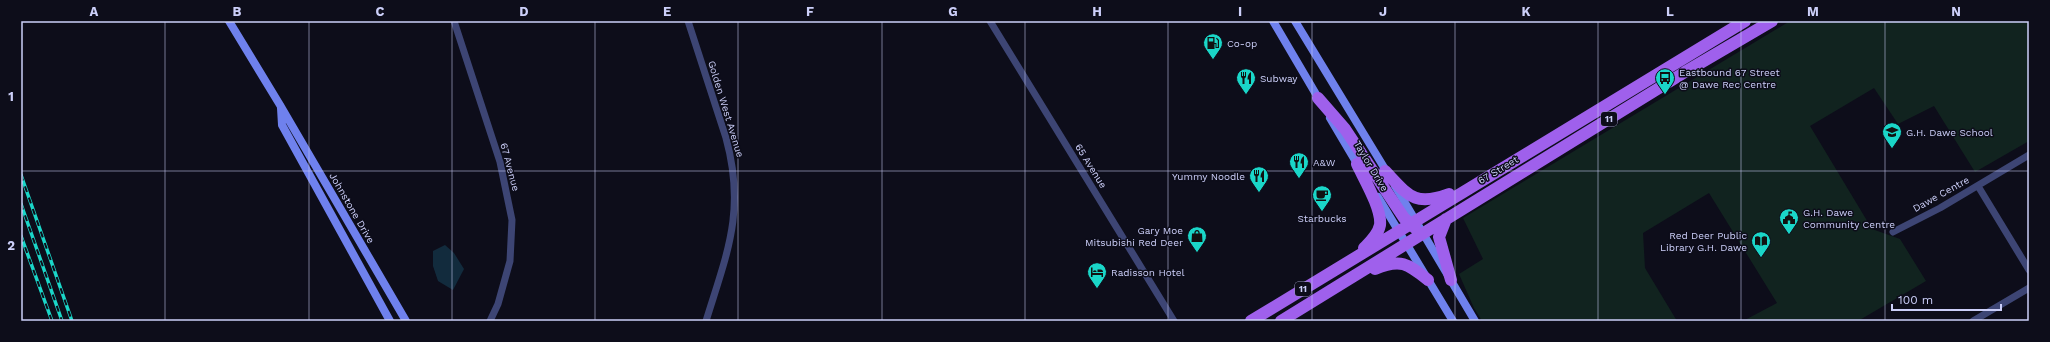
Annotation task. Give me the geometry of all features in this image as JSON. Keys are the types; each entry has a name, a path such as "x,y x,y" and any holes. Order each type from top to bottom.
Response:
{"main road":[{"name":"Johnstone Drive","path":"229,21 280,105 406,321"},
{"name":"Taylor Drive","path":"1273,21 1357,164 1453,321"},
{"name":"Taylor Drive","path":"1295,21 1386,171 1413,222"},
{"name":"67 Street","path":"1252,321 1469,187 1746,21"},
{"name":"67 Street","path":"1281,321 1446,218 1772,21"},
{"path":"1318,98 1345,129 1404,218 1413,222 1423,233 1475,321"},
{"name":"Johnstone Drive","path":"280,105 282,125 390,321"},
{"path":"1354,258 1371,241 1380,226 1377,209 1357,164"},
{"path":"1386,171 1415,198 1431,200 1469,187"},
{"path":"1446,218 1439,237 1450,280"},
{"path":"1346,280 1394,263 1401,263 1412,267 1428,280"}],"street":[{"name":"67 Avenue","path":"454,21 500,162 512,220 510,261 498,304 490,321"},
{"name":"Golden West Avenue","path":"688,21 726,138 733,165 736,190 734,224 731,240 706,321"},
{"name":"65 Avenue","path":"990,21 1174,321"},
{"name":"Dawe Centre","path":"1893,232 1940,208 2029,155"},
{"path":"1978,186 2029,270"},
{"path":"1973,321 2029,288"}],"green space":[{"path":"1790,21 2029,21 2029,141 1975,172 1934,106 1898,124 1874,88 1810,126 1872,229 1900,239 1926,281 1858,321 1743,321 1777,303 1709,193 1643,233 1645,268 1677,321 1482,321 1474,308 1459,274 1483,259 1463,218"}],"water":[{"path":"445,245 454,253 464,269 453,290 438,281 433,266 433,251"}],"railway":[{"path":"21,175 72,321"},
{"path":"21,204 62,321"},
{"path":"21,236 52,321"}],"place":[{"name":"Co-op","path":"1213,60"},
{"name":"Subway","path":"1246,95"},
{"name":"Eastbound 67 Street @ Dawe Rec Centre","path":"1665,95"},
{"name":"G.H. Dawe School","path":"1892,149"},
{"name":"A&W","path":"1299,179"},
{"name":"Yummy Noodle","path":"1259,193"},
{"name":"Starbucks","path":"1322,212"},
{"name":"G.H. Dawe Community Centre","path":"1789,235"},
{"name":"Gary Moe Mitsubishi Red Deer","path":"1197,253"},
{"name":"Red Deer Public Library G.H. Dawe","path":"1761,258"},
{"name":"Radisson Hotel","path":"1097,289"}]}
